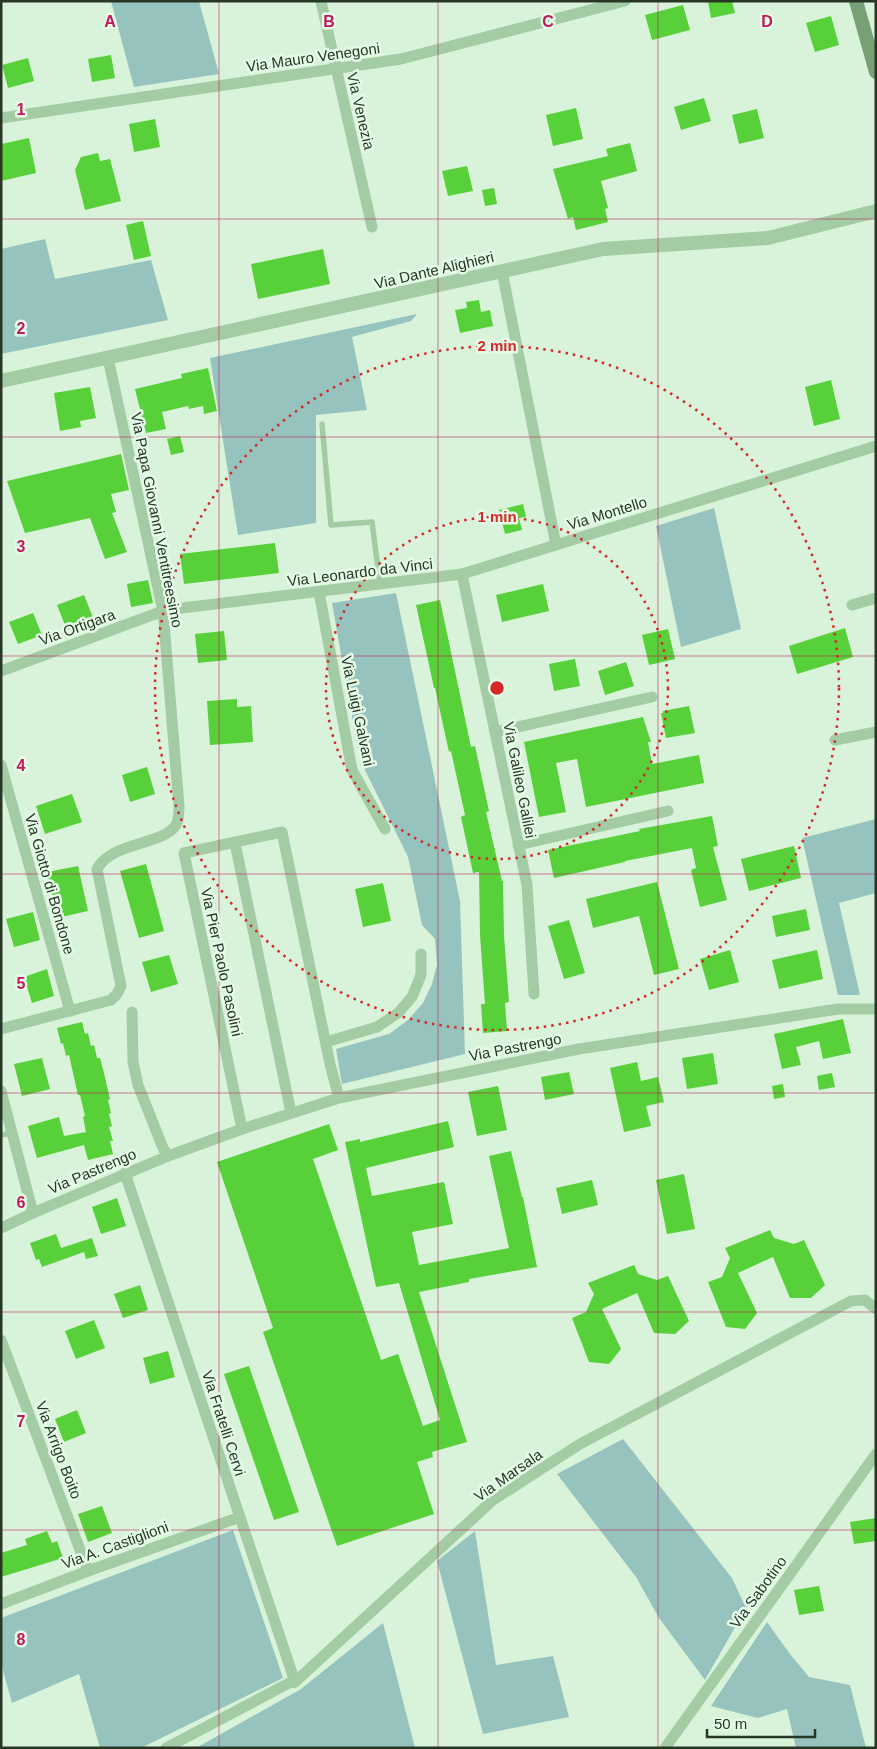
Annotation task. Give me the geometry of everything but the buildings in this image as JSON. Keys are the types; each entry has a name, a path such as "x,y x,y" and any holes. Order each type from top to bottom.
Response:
{"main road":[{"path":"856,1 876,72"}],"street":[{"name":"Via Venezia","path":"321,1 372,227"},
{"name":"Via Mauro Venegoni","path":"1,118 401,59 625,1"},
{"name":"Via Dante Alighieri","path":"1,381 603,249 768,238 876,211"},
{"name":"Via Montello","path":"502,271 556,545 876,446"},
{"name":"Via Papa Giovanni Ventitreesimo","path":"1,1029 110,1000 117,994 121,986 97,869 102,860 111,854 168,833 176,825 178,818 179,806 163,611 108,358"},
{"name":"Via Leonardo da Vinci","path":"163,611 462,574 556,545"},
{"name":"Via Galileo Galilei","path":"462,574 527,885 534,994"},
{"name":"Via Luigi Galvani","path":"319,592 352,770 385,829"},
{"path":"852,605 876,598"},
{"name":"Via Ortigara","path":"1,670 163,611"},
{"path":"495,732 652,697"},
{"path":"835,740 876,732"},
{"name":"Via Giotto di Bondone","path":"1,765 70,1011"},
{"path":"518,845 668,811"},
{"name":"Via Pier Paolo Pasolini","path":"242,1129 184,853 282,832 339,1098"},
{"path":"235,843 291,1113"},
{"path":"326,1042 377,1027 398,1013 412,997 421,975 421,954"},
{"name":"Via Pastrengo","path":"1,1228 168,1156 242,1129 339,1098 579,1049 838,1010 876,1009"},
{"path":"132,1012 133,1062 138,1085 168,1156"},
{"path":"1,1091 7,1134 33,1213"},
{"name":"Via Fratelli Cervi","path":"125,1173 295,1682"},
{"name":"Via Marsala","path":"166,1748 289,1683 295,1682 493,1500 580,1444 851,1301 865,1300 876,1309"},
{"name":"Via Arrigo Boito","path":"1,1340 88,1570"},
{"name":"Via Sabotino","path":"664,1748 876,1454"},
{"name":"Via A. Castiglioni","path":"1,1604 88,1570 240,1517"}],"lane":[{"path":"322,424 331,525 372,522 380,584"}],"shaded area":[{"path":"111,1 199,1 219,74 134,87"},
{"path":"45,239 55,279 151,260 168,320 1,354 1,249"},
{"path":"417,314 411,321 352,337 367,410 316,415 316,523 238,535 210,358"},
{"path":"714,508 741,629 681,647 656,526"},
{"path":"396,593 460,901 465,1054 342,1084 336,1049 389,1034 408,1020 423,1003 432,984 437,965 435,939 422,925 408,857 363,766 356,739 332,603"},
{"path":"876,819 876,893 839,903 860,995 838,995 802,838"},
{"path":"623,1439 732,1578 746,1608 705,1680 659,1618 636,1577 557,1474"},
{"path":"233,1530 283,1678 141,1748 100,1748 79,1674 12,1703 1,1663 1,1618"},
{"path":"475,1531 496,1665 553,1656 569,1717 483,1734 437,1561"},
{"path":"767,1622 809,1677 850,1685 866,1748 796,1748 787,1709 758,1718 711,1706"},
{"path":"383,1623 415,1748 196,1748 301,1689"}]}
